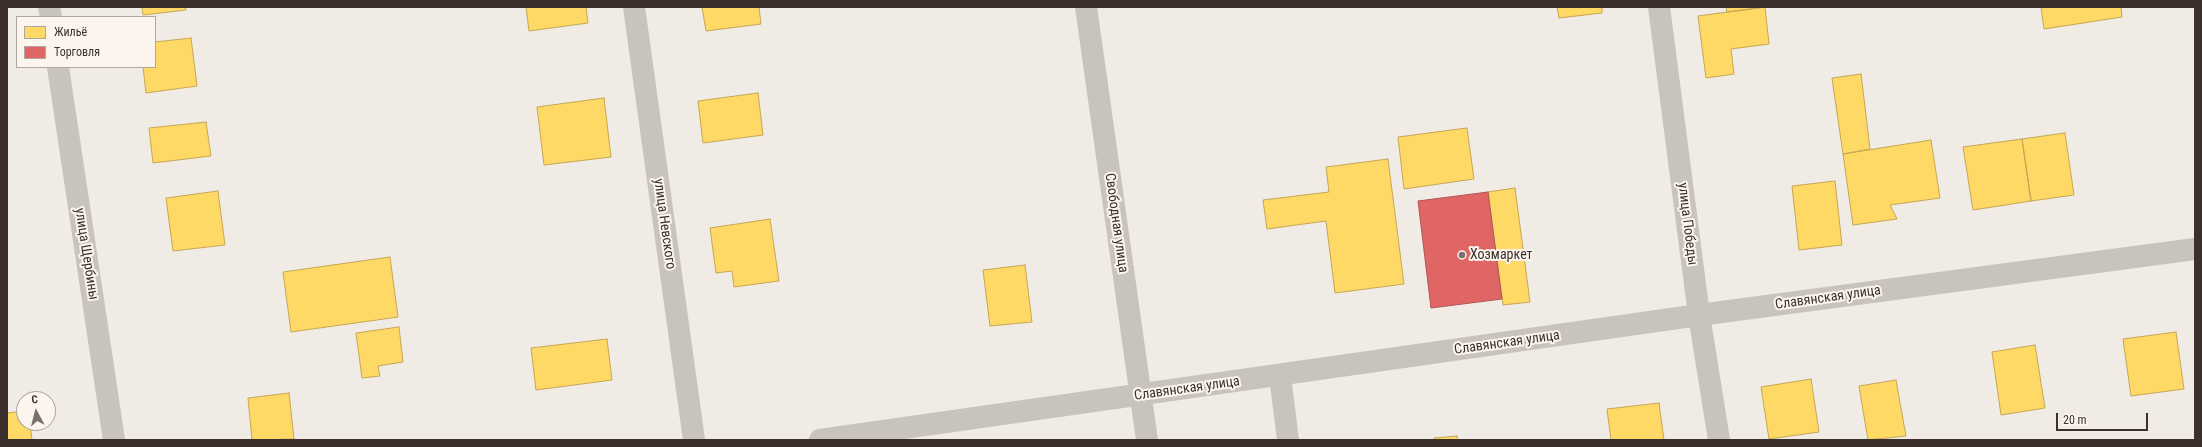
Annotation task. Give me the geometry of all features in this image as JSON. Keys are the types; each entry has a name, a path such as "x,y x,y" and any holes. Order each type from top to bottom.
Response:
{"street":[{"name":"улица Невского","path":"634,7 694,440"},
{"name":"Свободная улица","path":"1086,7 1146,440"},
{"name":"улица Победы","path":"1659,7 1699,315 1719,440"},
{"name":"улица Щербины","path":"58,68 114,440"},
{"name":"Славянская улица","path":"820,440 1280,376 1699,315 2195,249"},
{"path":"1280,376 1288,440"}],"building: Жильё":[{"path":"142,7 185,7 186,10 143,15"},
{"path":"526,7 586,7 588,23 529,31"},
{"path":"702,7 759,7 761,24 706,31"},
{"path":"1557,7 1602,7 1602,13 1559,18"},
{"path":"1726,7 1767,7 1727,12"},
{"path":"1765,7 1769,44 1731,49 1734,74 1706,78 1698,16"},
{"path":"2041,7 2121,7 2122,17 2044,29"},
{"path":"191,38 197,86 146,93 143,68 156,68 156,42"},
{"path":"1861,74 1870,149 1843,154 1832,78"},
{"path":"758,93 763,135 703,143 698,101"},
{"path":"604,98 611,157 544,165 537,107"},
{"path":"206,122 211,156 153,163 149,128"},
{"path":"1467,128 1474,179 1404,189 1398,137"},
{"path":"2065,133 2074,195 2031,201 2022,139"},
{"path":"2022,139 2031,201 1973,210 1963,147"},
{"path":"1931,140 1940,198 1890,205 1897,219 1853,225 1843,154"},
{"path":"1388,159 1404,284 1335,293 1326,221 1267,229 1263,200 1329,192 1326,167"},
{"path":"1835,181 1842,245 1799,250 1792,186"},
{"path":"1515,188 1530,302 1503,305 1488,192"},
{"path":"218,191 225,245 173,251 166,198"},
{"path":"770,219 779,281 734,287 732,271 716,273 710,228"},
{"path":"390,257 398,317 291,332 283,272"},
{"path":"1025,265 1032,322 990,326 983,270"},
{"path":"399,327 403,362 378,366 380,376 362,378 356,333"},
{"path":"2176,332 2184,389 2131,396 2123,339"},
{"path":"607,339 612,380 536,390 531,348"},
{"path":"2035,345 2045,408 2001,415 1992,352"},
{"path":"1811,379 1819,432 1769,439 1761,387"},
{"path":"1896,380 1906,436 1868,440 1859,386"},
{"path":"289,393 294,439 252,440 248,398"},
{"path":"1659,403 1664,440 1611,440 1607,409"},
{"path":"16,412 16,431 31,431 32,440 7,440 7,413"},
{"path":"1457,436 1458,440 1434,440 1434,438"}],"building: Торговля":[{"path":"1488,192 1502,299 1431,308 1418,201"}],"place":[{"name":"Хозмаркет","path":"1462,255"}]}
